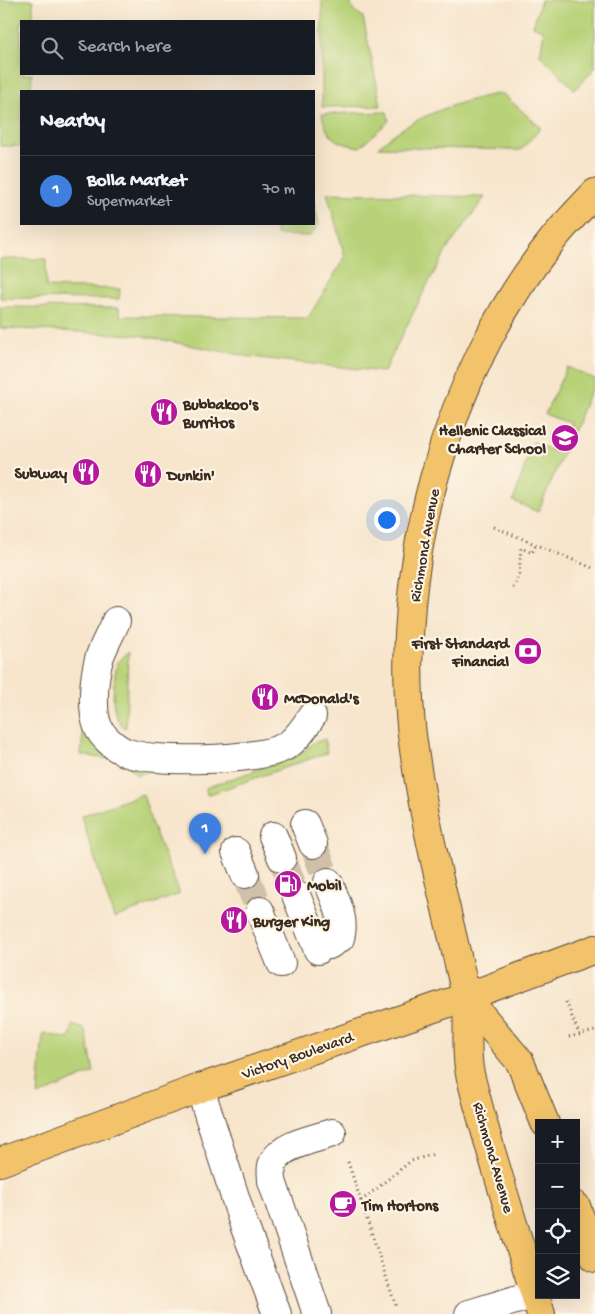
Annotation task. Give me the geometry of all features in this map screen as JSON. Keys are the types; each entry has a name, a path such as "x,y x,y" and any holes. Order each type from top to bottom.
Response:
{"main road":[{"name":"Richmond Avenue","path":"538,1304 469,1070 466,996 424,810 412,732 408,652 414,577 425,513 445,441 472,372 508,304 551,242 595,193"},
{"name":"Victory Boulevard","path":"0,1162 200,1088 466,996 595,949"},
{"name":"Richmond Avenue","path":"466,996 520,1062 543,1119"},
{"path":"577,1209 595,1258"}],"street":[{"path":"116,621 99,660 95,710 98,728 107,739 122,751 141,756 199,758 250,756 284,747 300,733 312,716"},
{"path":"296,895 323,948 340,938 342,927 340,914 328,882"},
{"path":"260,911 281,963"},
{"path":"200,1088 244,1225 277,1314"},
{"path":"317,1314 272,1181 272,1169 273,1162 280,1154 332,1133"},
{"path":"469,1314 538,1304"}],"path":[{"path":"494,527 595,568"},
{"path":"513,588 519,576 521,548 532,553 536,544"},
{"path":"566,1002 579,1034"},
{"path":"570,1037 595,1031"},
{"path":"361,1200 411,1161 434,1154"},
{"path":"347,1159 396,1308"}],"green space":[{"path":"0,0 33,0 33,20 20,20 20,75 32,75 31,90 20,90 20,146 0,146"},
{"path":"322,0 350,0 352,9 363,17 381,106 322,107"},
{"path":"541,0 595,0 595,68 575,90 540,55 544,31 533,26"},
{"path":"502,93 541,128 521,150 378,147 405,127 436,112 485,96"},
{"path":"387,112 389,121 360,147 345,144 334,138 327,129 322,114"},
{"path":"327,193 485,197 448,248 426,287 384,372 251,357 137,335 0,328 0,307 119,308 120,316 308,318 345,257"},
{"path":"315,207 319,224 310,236 276,235 276,228 253,227 253,225 315,225"},
{"path":"0,259 46,259 46,287 120,289 119,299 0,298"},
{"path":"567,367 595,379 573,432 566,430 568,423 545,414"},
{"path":"533,442 556,452 560,445 566,447 538,512 513,501"},
{"path":"128,652 126,728 116,716 113,698 117,662"},
{"path":"84,721 167,765 137,775 122,761 81,755"},
{"path":"325,739 327,753 207,795 206,788 210,786 298,756 313,743"},
{"path":"143,794 152,825 180,894 114,918 81,816"},
{"path":"73,1025 83,1029 86,1033 94,1072 38,1096 43,1033 69,1039"}],"tunnel":[{"path":"313,844 328,882"},
{"path":"282,858 296,895"},
{"path":"245,874 260,911"}],"place":[{"name":"Bubbakoo's Burritos","path":"164,412"},
{"name":"Hellenic Classical Charter School","path":"565,438"},
{"name":"Subway","path":"86,472"},
{"name":"Dunkin'","path":"148,474"},
{"name":"First Standard Financial","path":"528,651"},
{"name":"McDonald's","path":"265,697"},
{"name":"Bolla Market","path":"205,854"},
{"name":"Mobil","path":"288,884"},
{"name":"Burger King","path":"234,920"},
{"name":"Tim Hortons","path":"343,1204"}]}
